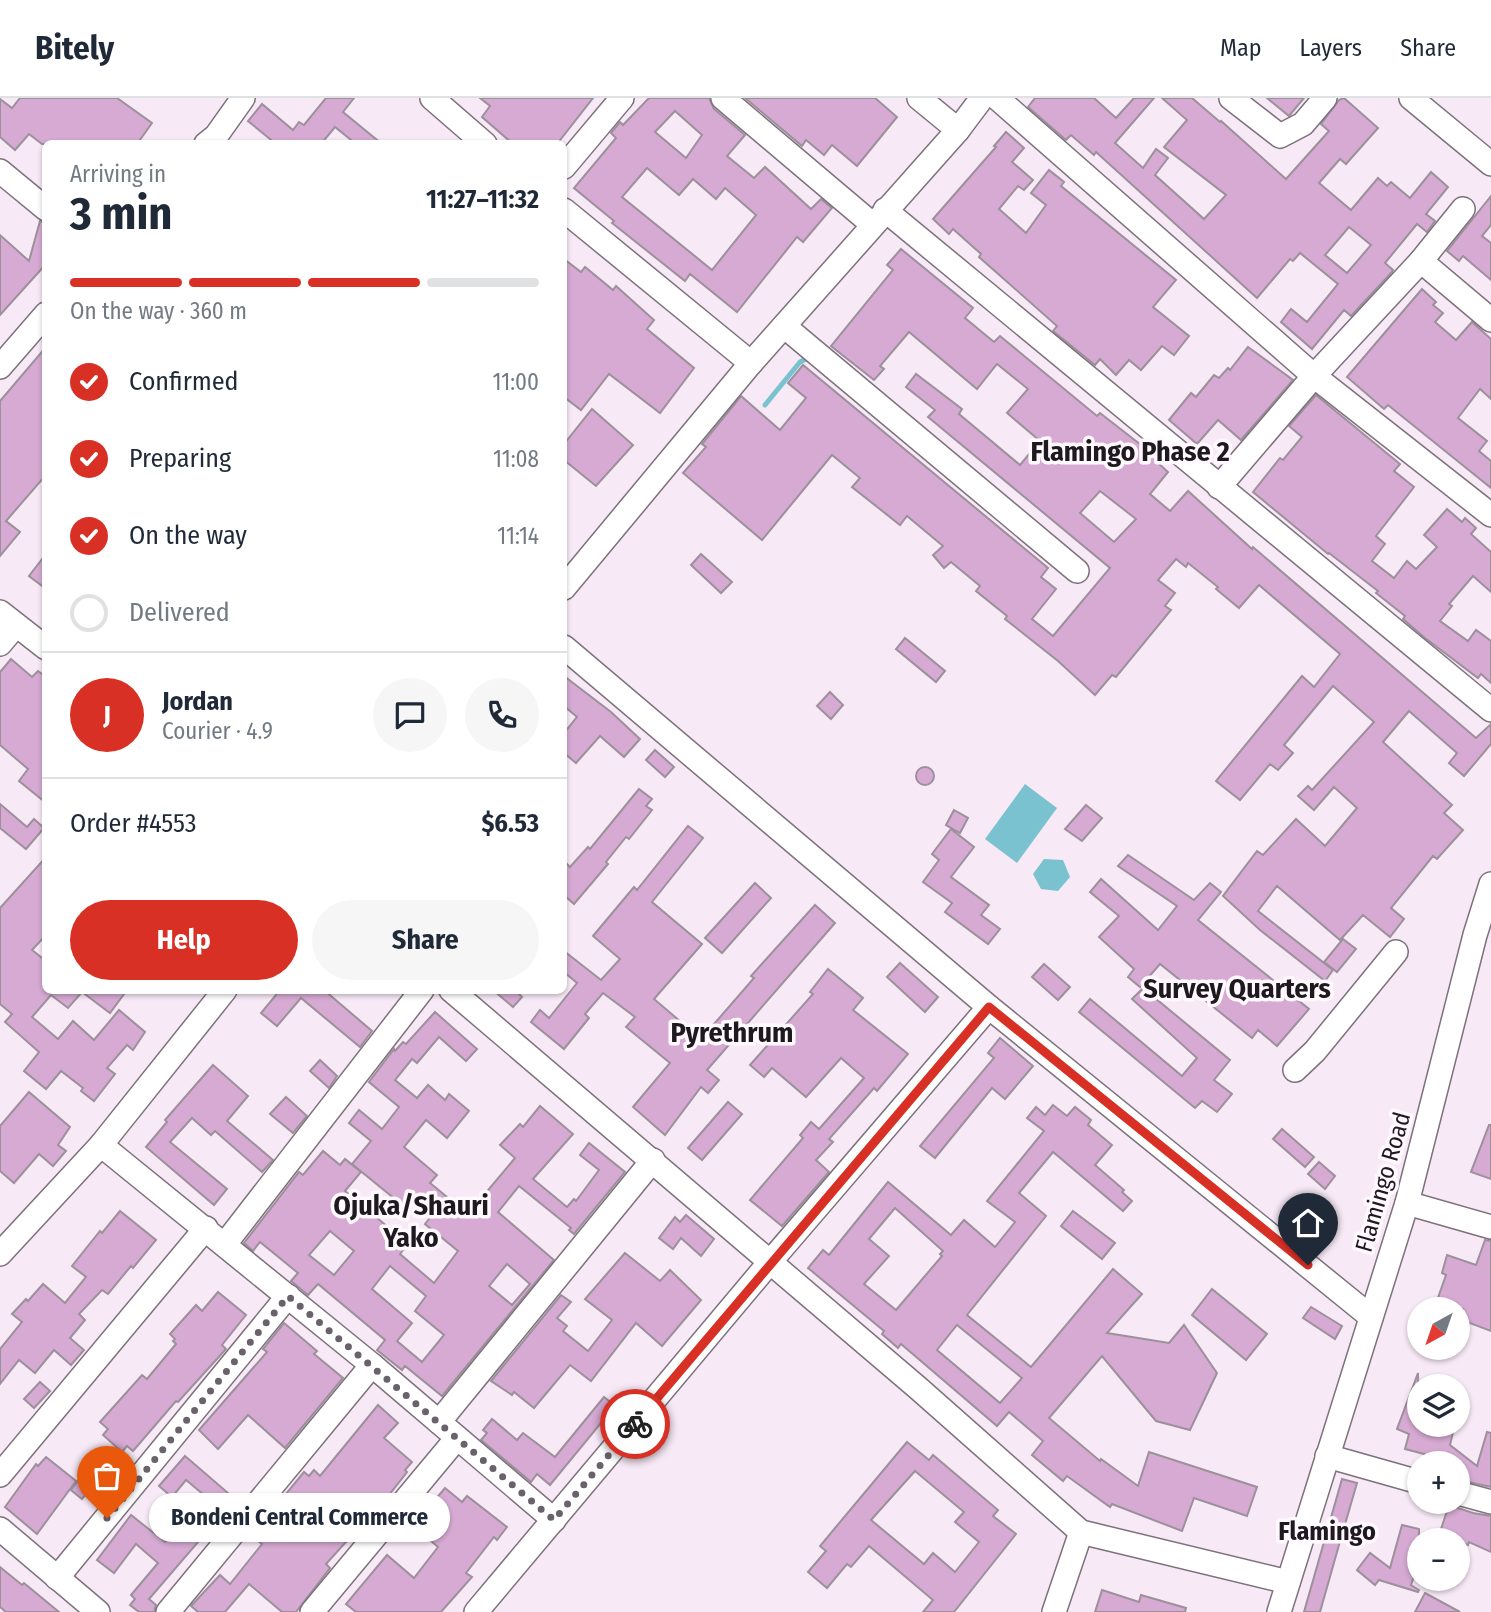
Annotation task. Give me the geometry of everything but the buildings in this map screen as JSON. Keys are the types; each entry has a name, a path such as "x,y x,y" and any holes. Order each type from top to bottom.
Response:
{"street":[{"path":"211,140 243,98"},
{"path":"432,98 480,140"},
{"path":"567,163 622,98"},
{"path":"723,98 879,217 1219,487 1491,710"},
{"path":"919,98 958,130"},
{"path":"567,584 751,363 958,130 982,98"},
{"path":"997,98 1314,376 1491,515"},
{"path":"1231,98 1280,136 1303,124 1325,98"},
{"path":"1411,98 1491,164"},
{"path":"0,171 42,206"},
{"path":"1219,487 1314,376 1421,261 1463,209"},
{"path":"567,212 751,363"},
{"path":"1421,261 1491,320"},
{"path":"0,366 42,319"},
{"path":"784,326 1077,570"},
{"path":"0,644 8,618 42,646"},
{"path":"567,650 989,1007 1371,1317"},
{"name":"Flamingo Road","path":"1279,1612 1407,1203 1483,937 1491,884"},
{"path":"1295,1070 1315,1051 1396,951"},
{"path":"0,1254 101,1145 222,994"},
{"path":"225,1244 419,994"},
{"path":"456,994 918,1388 1081,1532 1287,1582"},
{"path":"477,1612 770,1262 989,1007"},
{"path":"101,1145 372,1365 554,1520"},
{"path":"439,1422 653,1160"},
{"path":"1407,1203 1491,1227"},
{"path":"0,1475 206,1228"},
{"path":"57,1578 288,1296"},
{"path":"168,1612 372,1365"},
{"path":"312,1612 457,1438"},
{"path":"1327,1456 1407,1479"},
{"path":"1470,1496 1491,1502"},
{"path":"0,1529 98,1612"},
{"path":"1054,1612 1081,1532"}],"water":[{"path":"1025,784 1057,808 1017,863 985,839"},
{"path":"1044,859 1063,860 1070,877 1058,891 1041,889 1033,874"}],"waterway":[{"path":"765,405 800,362 810,357"}],"way so far":[{"path":"107,1518 288,1296 554,1520 635,1424"}],"place":[{"name":"Bondeni Central Commerce","path":"107,1518"}],"district":[{"name":"Flamingo Phase 2","path":"1130,451"},
{"name":"Survey Quarters","path":"1237,988"},
{"name":"Pyrethrum","path":"732,1032"},
{"name":"Ojuka/Shauri Yako","path":"411,1221"},
{"name":"Flamingo","path":"1327,1531"}],"route":[{"path":"635,1424 989,1007 1308,1265"}]}
